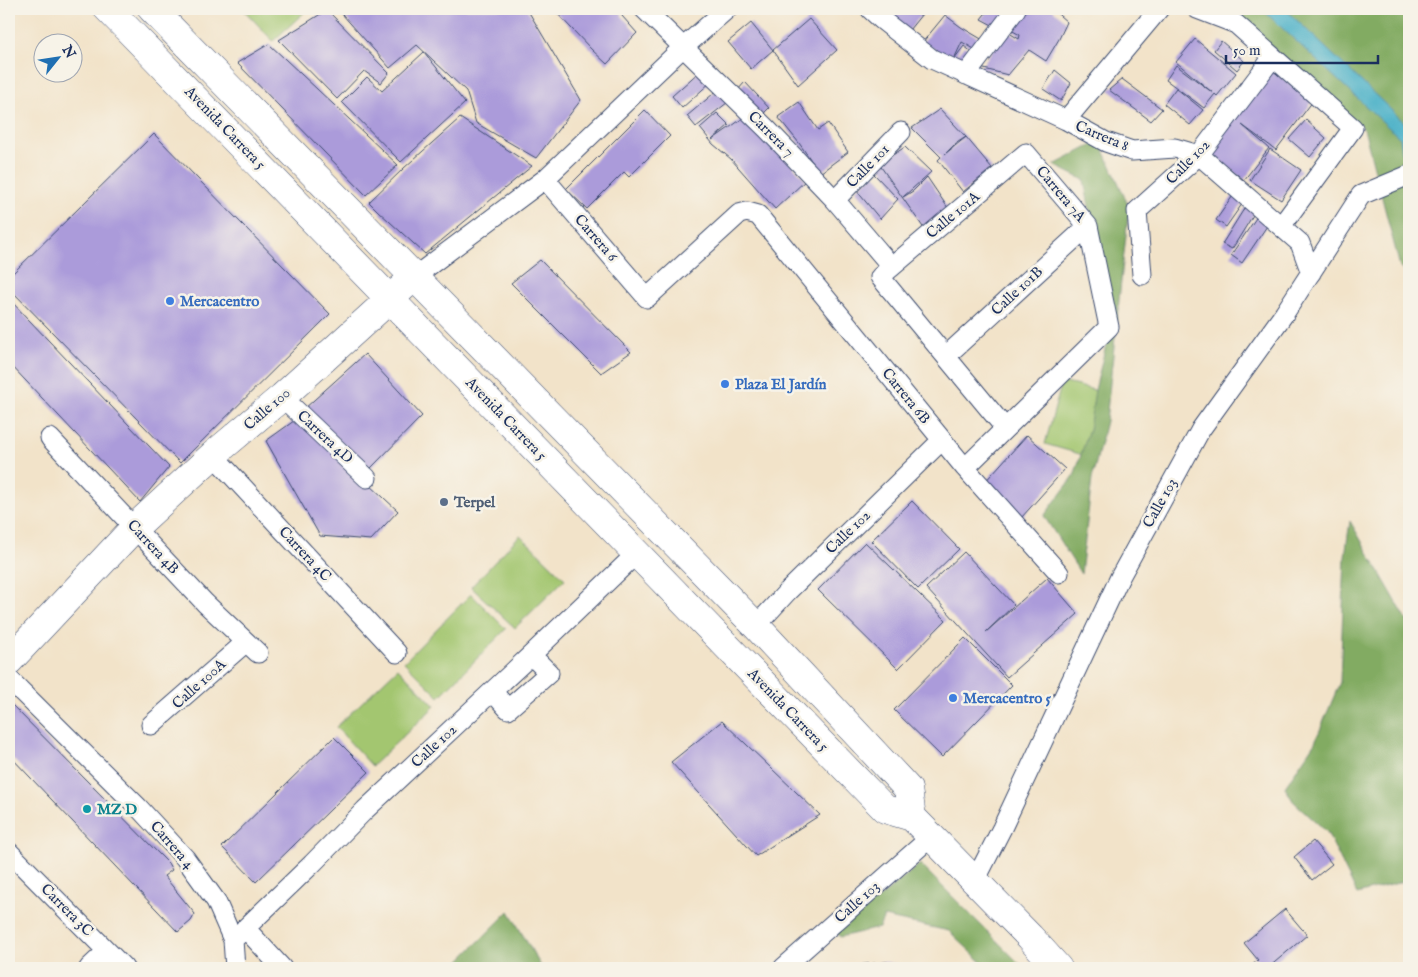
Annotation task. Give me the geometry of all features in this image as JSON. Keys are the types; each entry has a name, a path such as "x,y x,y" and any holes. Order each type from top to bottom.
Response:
{"main road":[{"name":"Avenida Carrera 5","path":"108,9 885,809 912,817 1058,968"},
{"name":"Avenida Carrera 5","path":"152,9 756,626 842,717 908,789 912,817"},
{"name":"Calle 100","path":"9,661 134,528 213,455 282,397 414,277"}],"street":[{"name":"Carrera 7","path":"644,9 767,129 835,200 946,356 1005,428"},
{"name":"Calle 100","path":"414,277 545,179 682,48 727,9"},
{"name":"Carrera 8","path":"870,9 932,59 1066,120 1106,142 1132,151 1175,148 1199,155 1300,243 1311,273"},
{"path":"966,75 1016,9"},
{"path":"1066,120 1159,9"},
{"path":"1197,9 1236,24 1352,128 1282,226"},
{"name":"Calle 102","path":"1142,275 1137,211 1199,155 1273,57"},
{"name":"Calle 101","path":"835,200 901,132"},
{"name":"Carrera 7A","path":"1005,428 1109,327 1088,226 1026,152"},
{"name":"Calle 101A","path":"886,272 1026,152"},
{"name":"Calle 103","path":"975,881 1002,828 1120,577 1201,430 1284,314 1361,195 1409,175"},
{"name":"Carrera 6","path":"545,179 647,298 739,214 746,212 758,215"},
{"name":"Carrera 6B","path":"758,215 965,468 1059,573"},
{"name":"Calle 101B","path":"946,356 1088,226"},
{"name":"Carrera 4D","path":"282,397 367,478"},
{"path":"965,468 1005,428"},
{"name":"Carrera 4B","path":"50,438 205,603 252,647"},
{"name":"Calle 102","path":"756,626 787,592 942,440"},
{"name":"Carrera 4C","path":"213,455 397,653"},
{"name":"Calle 102","path":"239,934 365,810 636,554"},
{"name":"Calle 100A","path":"151,725 252,647"},
{"path":"492,691 508,709 549,673 531,655"},
{"name":"Carrera 4","path":"9,678 138,807 185,858 239,934 282,968"},
{"name":"Calle 103","path":"783,968 932,836"},
{"name":"Carrera 3C","path":"9,852 124,968"},
{"path":"235,968 239,934"},
{"path":"89,968 107,951"}],"green space":[{"path":"243,9 308,9 273,41"},
{"path":"1227,9 1409,9 1409,275 1400,267 1364,129"},
{"path":"1100,141 1129,207 1106,421 1092,479 1081,574 1044,516 1074,476 1089,430 1095,390 1111,324 1084,180 1054,165"},
{"path":"1062,382 1098,391 1083,455 1045,444"},
{"path":"1350,521 1409,624 1409,880 1357,894 1327,832 1293,801 1285,787 1315,742 1340,682 1345,556"},
{"path":"520,535 565,579 515,628 471,587"},
{"path":"471,594 506,629 439,697 404,662"},
{"path":"398,668 435,706 372,766 336,727"},
{"path":"920,864 1024,968 988,968 949,931 884,917 879,928 840,937 837,933"},
{"path":"509,911 542,968 452,968"}],"water":[{"path":"1249,9 1285,9 1409,127 1409,195 1400,138 1266,13"}],"building":[{"path":"350,9 527,9 581,100 536,158 476,123 466,91 417,45 390,68 342,14"},
{"path":"553,9 621,9 622,16 637,33 607,64"},
{"path":"879,9 914,9 922,14 905,35"},
{"path":"989,9 1011,9 996,27 981,19"},
{"path":"1026,9 1052,9 1067,22 1046,61 1029,50 1008,75 980,68 1006,31 1019,39 1020,35 1011,30"},
{"path":"327,10 389,73 381,83 364,71 337,99 279,40"},
{"path":"945,15 983,40 976,50 962,42 954,59 922,43"},
{"path":"809,19 837,50 798,85 773,50"},
{"path":"751,23 773,50 751,69 728,42"},
{"path":"1195,39 1236,73 1204,108 1166,80 1176,65 1213,93 1176,62"},
{"path":"1221,41 1244,61 1237,70 1214,50"},
{"path":"269,44 398,165 366,195 237,63"},
{"path":"964,46 973,53 965,65 954,59"},
{"path":"424,52 465,103 401,162 342,102 367,77 382,91"},
{"path":"701,70 712,81 682,108 672,96"},
{"path":"1055,70 1071,83 1061,101 1043,89"},
{"path":"1272,70 1313,101 1276,150 1242,125 1269,148 1244,180 1208,151"},
{"path":"1122,79 1162,109 1151,121 1109,90"},
{"path":"745,82 769,108 761,116 737,91"},
{"path":"720,88 732,99 696,127 687,116"},
{"path":"1176,88 1203,110 1190,125 1164,104"},
{"path":"799,102 818,130 828,123 848,152 820,173 778,117"},
{"path":"940,109 966,137 992,168 963,192 938,160 941,157 912,128","holes":["966,137 945,154 955,144"]},
{"path":"645,110 670,136 629,177 624,172 587,209 566,189"},
{"path":"717,113 729,125 712,140 746,116 806,180 775,209 731,159 713,144 700,128"},
{"path":"460,118 532,166 425,254 369,202"},
{"path":"1306,120 1326,138 1310,157 1289,139"},
{"name":"Mercacentro","path":"154,134 330,314 180,463 9,288 9,277"},
{"path":"905,147 931,172 903,197 913,191 927,177 948,208 925,230 879,164"},
{"path":"1270,149 1301,170 1281,200 1250,180"},
{"path":"874,174 898,199 880,219 856,190"},
{"path":"1237,190 1247,197 1226,227 1216,220"},
{"path":"1249,201 1258,207 1232,249 1222,244"},
{"path":"1260,212 1271,220 1242,263 1231,255"},
{"path":"540,260 631,352 601,373 511,283"},
{"path":"9,299 169,467 140,502 9,363"},
{"path":"365,354 422,416 371,468 304,409"},
{"path":"298,418 398,511 371,540 320,536 266,441"},
{"path":"1027,435 1065,469 1021,518 983,484"},
{"path":"912,501 959,549 918,589 871,541"},
{"path":"865,542 946,620 898,669 818,590"},
{"path":"964,552 1014,605 986,632 1047,578 1078,614 1007,677 926,588"},
{"name":"Mercacentro 5","path":"965,638 1012,685 942,757 894,710"},
{"name":"MZ D","path":"9,702 168,863 172,870 164,876 195,914 191,921 178,932 9,755"},
{"path":"722,721 820,815 756,856 671,762"},
{"path":"334,737 369,772 256,882 222,847"},
{"path":"1313,841 1332,864 1312,880 1294,857"},
{"path":"1285,909 1307,935 1268,968 1249,968 1258,960 1244,943"},
{"path":"886,962 918,968 854,968 857,965"}],"place":[{"name":"Mercacentro","path":"170,301"},
{"name":"Plaza El Jardín","path":"725,384"},
{"name":"Terpel","path":"444,502"},
{"name":"Mercacentro 5","path":"953,698"},
{"name":"MZ D","path":"87,809"}]}
